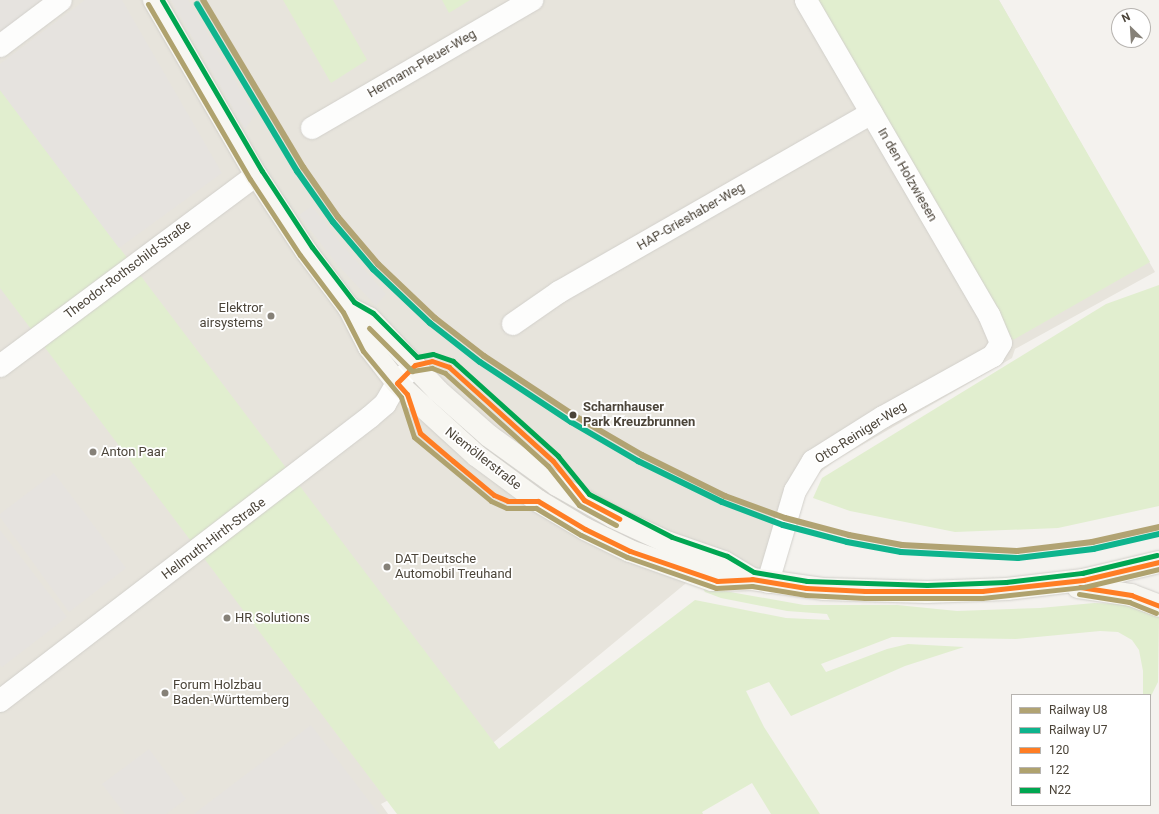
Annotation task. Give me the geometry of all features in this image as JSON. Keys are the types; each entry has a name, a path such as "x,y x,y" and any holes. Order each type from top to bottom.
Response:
{"main road":[{"name":"Niemöllerstraße","path":"154,0 256,175 306,251 349,308 356,325 369,347 397,383 477,456 538,501 585,529 637,554 712,580 760,580 824,590 919,592 982,591 1059,584 1159,562"},
{"name":"Niemöllerstraße","path":"349,308 369,318 438,391 490,436 557,485 613,517 668,543 724,562 760,580"},
{"path":"1059,584 1124,593 1159,606"}],"street":[{"path":"0,46 60,0"},
{"name":"Hermann-Pleuer-Weg","path":"312,128 532,0"},
{"name":"In den Holzwiesen","path":"806,0 989,315 1001,340 998,351"},
{"name":"HAP-Grieshaber-Weg","path":"513,324 559,292 871,113"},
{"name":"Theodor-Rothschild-Straße","path":"0,366 256,175"},
{"name":"Otto-Reiniger-Weg","path":"760,580 795,490 813,461 834,446 986,361 998,351"},
{"name":"Hellmuth-Hirth-Straße","path":"0,701 370,417 385,404 397,383 415,365"}],"shaded area":[{"path":"0,0 999,0 1155,272 1015,349 1012,358 836,460 817,475 806,489 772,594 691,579 488,747 381,804 388,814 0,814"},
{"path":"0,0 53,0 0,44"},
{"path":"85,0 122,0 222,173 119,248 0,90 0,64"},
{"path":"171,0 188,0 255,115 245,129"},
{"path":"312,206 342,245 386,294 376,306 336,263 299,215"},
{"path":"54,473 126,568 69,612 0,517 0,514"},
{"path":"0,530 67,617 2,667 0,665"},
{"path":"311,725 379,814 194,814"},
{"path":"149,749 186,799 166,814 125,814 102,784"}],"green space":[{"path":"283,0 333,0 367,60 331,83"},
{"path":"442,0 470,0 449,13"},
{"path":"816,0 999,0 1150,262 1013,340"},
{"path":"0,90 499,749 695,600 786,618 830,620 827,614 787,611 721,598 705,592 702,587 804,605 897,605 957,611 1040,608 1094,603 1125,604 1151,612 1159,617 1158,682 1151,696 1151,694 1143,694 1143,671 1139,650 1132,640 1118,632 1100,631 1016,639 892,637 821,664 826,672 887,649 908,644 964,647 905,666 791,716 769,682 746,691 764,727 820,814 771,814 752,783 702,812 703,814 397,814 0,288"},
{"path":"1159,285 1159,506 1058,528 955,532 850,511 813,498 822,478 1106,304"}],"rail line":[{"name":"U8","path":"203,0 303,167 338,217 378,264 435,318 484,356 575,416 642,455 725,496 785,518 849,535 902,545 1017,551 1092,542 1159,527"},
{"name":"U7","path":"197,4 297,171 333,222 373,269 430,323 480,362 571,422 638,461 722,502 783,525 847,542 901,552 1018,558 1093,549 1159,534"}],"transit line":[{"name":"N22","path":"162,0 262,171 312,247 354,302 373,313 417,357 433,354 453,361 558,456 589,494 672,537 727,556 754,572 807,581 927,585 1006,582 1082,573 1157,555"},
{"name":"122","path":"148,4 250,179 300,255 343,312 363,351 401,397 414,437 491,501 507,508 536,508 581,535 627,557 716,588 752,586 806,595 865,598 982,598 1084,587 1159,569"},
{"name":"122","path":"369,328 412,371 432,368 445,373 548,466 579,505 616,525"},
{"name":"120","path":"397,383 415,365 432,361 449,367 553,461 584,500 619,519"},
{"name":"120","path":"397,383 407,394 420,433 453,461 494,495 508,501 538,501"},
{"name":"120","path":"538,501 585,529 630,551 717,581 752,579 806,588 865,591 982,591 1083,580 1159,562"},
{"name":"120","path":"1080,587 1131,595 1159,606"},
{"name":"122","path":"1079,594 1129,602 1156,613"}],"place":[{"name":"Elektror airsystems","path":"271,316"},
{"name":"Scharnhauser Park Kreuzbrunnen","path":"573,415"},
{"name":"Anton Paar","path":"93,452"},
{"name":"DAT Deutsche Automobil Treuhand","path":"387,567"},
{"name":"HR Solutions","path":"227,618"},
{"name":"Forum Holzbau Baden-Württemberg","path":"165,693"}]}
